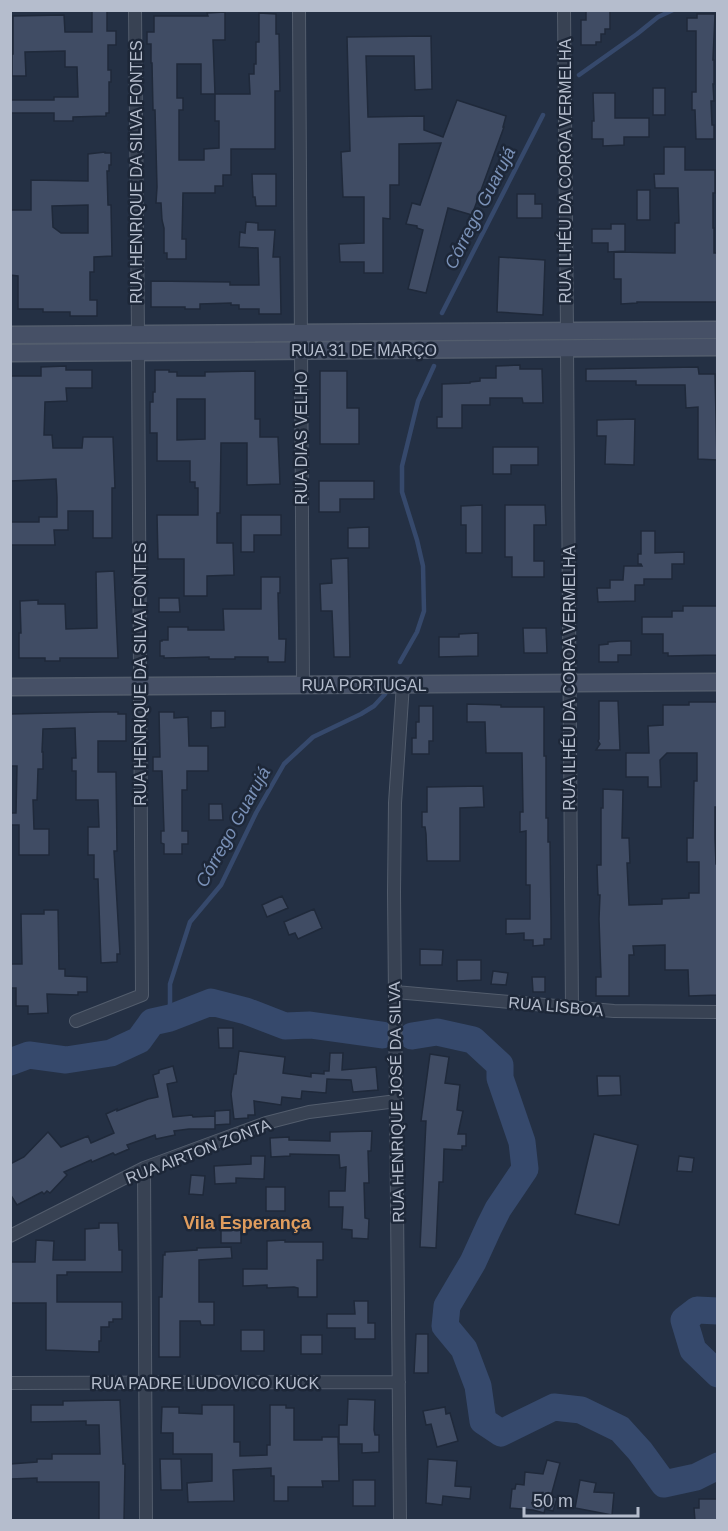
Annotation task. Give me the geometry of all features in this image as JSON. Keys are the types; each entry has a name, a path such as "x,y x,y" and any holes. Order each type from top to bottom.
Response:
{"main road":[{"name":"RUA 31 DE MARÇO","path":"10,335 717,330"},
{"name":"RUA 31 DE MARÇO","path":"10,353 717,347"},
{"name":"RUA PORTUGAL","path":"10,687 717,682"}],"street":[{"name":"RUA HENRIQUE DA SILVA FONTES","path":"135,10 138,334"},
{"name":"RUA DIAS VELHO","path":"299,10 303,685"},
{"name":"RUA ILHÉU DA COROA VERMELHA","path":"564,10 567,331"},
{"name":"RUA ILHÉU DA COROA VERMELHA","path":"567,348 572,1008"},
{"name":"RUA HENRIQUE DA SILVA FONTES","path":"76,1021 142,995 138,352"},
{"name":"RUA HENRIQUE JOSÉ DA SILVA","path":"400,1521 395,802 403,684"},
{"name":"RUA LISBOA","path":"395,992 651,1013 717,1012"},
{"name":"RUA AIRTON ZONTA","path":"10,1236 144,1168 288,1116 397,1101"},
{"path":"144,1168 146,1521"},
{"name":"RUA PADRE LUDOVICO KUCK","path":"10,1383 399,1382"}],"building":[{"path":"586,10 610,10 610,29 605,29 605,34 601,34 601,42 596,42 596,45 581,45 581,20 586,20"},
{"path":"92,11 107,11 107,31 116,31 116,45 108,45 108,70 111,70 109,113 106,113 106,116 73,117 73,121 54,121 54,113 10,113 10,100 54,100 54,97 78,97 77,67 65,67 65,51 25,52 26,76 12,76 13,16 64,15 65,32 92,32"},
{"path":"225,12 225,40 213,40 215,94 250,94 249,74 254,74 256,42 259,42 259,13 276,14 276,34 279,34 280,91 275,91 275,149 231,149 231,175 223,175 223,186 215,186 215,193 183,193 182,239 186,239 186,259 167,259 167,253 164,253 161,203 156,203 155,110 153,110 151,44 147,44 147,32 154,32 154,16 208,16 207,13","holes":["177,64 201,64 201,94 215,94 215,121 219,121 219,148 204,149 204,160 179,160 179,110 183,110 183,98 177,98"]},
{"path":"697,14 715,14 714,101 711,101 714,139 696,139 695,110 692,110 692,92 696,92 696,31 687,31 687,18 697,18"},
{"path":"431,36 432,89 415,90 414,56 366,56 368,117 424,116 424,130 443,137 457,100 506,116 472,215 448,208 426,293 408,289 423,230 406,224 412,203 420,205 441,143 399,144 399,185 390,185 390,219 383,218 383,273 364,273 364,262 340,262 339,244 364,243 364,197 343,197 341,152 350,151 347,37"},
{"path":"653,88 665,88 665,115 653,115"},
{"path":"593,93 615,93 615,118 649,118 649,137 624,137 624,145 603,146 603,139 592,139"},
{"path":"664,147 685,147 685,170 715,170 713,228 714,253 717,253 717,302 621,304 621,279 614,279 614,252 675,253 675,223 679,223 678,188 655,188 654,174 664,174"},
{"path":"111,153 111,165 107,171 108,205 111,205 112,256 94,257 94,272 90,272 90,300 97,300 97,316 70,316 70,312 18,309 18,276 10,275 10,210 31,210 31,180 88,181 88,154","holes":["88,205 88,233 61,233 53,227 52,206"]},
{"path":"252,174 276,174 276,206 256,206 255,197 253,197"},
{"path":"637,190 650,190 650,220 637,220"},
{"path":"517,194 535,194 535,204 542,204 542,218 517,218"},
{"path":"246,222 258,223 258,230 275,230 273,257 280,257 281,314 259,314 259,309 239,309 239,305 231,305 231,303 200,304 200,309 151,307 151,281 230,282 230,285 259,285 258,248 239,247 240,232 245,233"},
{"path":"611,224 625,224 625,251 608,252 608,243 592,243 592,229 611,229"},
{"path":"499,257 545,260 543,315 497,312"},
{"path":"520,365 520,369 542,369 543,403 523,403 522,398 490,398 490,405 462,405 462,428 437,428 437,417 442,417 442,384 470,383 480,381 480,378 496,378 496,366"},
{"path":"66,366 66,370 92,370 92,388 66,388 67,401 45,402 44,435 52,435 53,448 82,448 83,437 113,437 115,488 112,488 112,538 93,538 93,511 68,511 68,530 54,530 55,545 10,545 10,522 39,522 39,517 57,517 57,497 56,479 10,481 10,376 41,376 41,367"},
{"path":"698,367 699,374 715,374 717,460 698,459 698,407 686,408 685,385 636,385 636,381 586,381 586,369"},
{"path":"155,370 177,372 177,376 205,376 205,372 255,371 255,419 260,419 260,437 278,437 280,484 247,485 247,443 221,443 217,543 233,543 234,575 207,576 207,596 184,596 184,559 158,559 157,515 198,515 198,488 195,488 195,482 190,482 190,461 157,461 157,433 150,433 150,402 153,402 153,392 155,392","holes":["177,399 205,399 205,439 177,440"]},
{"path":"320,371 347,371 347,408 359,408 359,444 320,444"},
{"path":"635,419 634,465 605,464 606,436 597,436 597,420"},
{"path":"493,447 538,447 538,465 511,465 511,474 493,474"},
{"path":"319,481 374,481 374,499 340,499 340,512 319,512"},
{"path":"482,505 482,553 466,553 466,525 461,525 461,506"},
{"path":"505,505 545,505 546,525 534,525 534,561 544,561 544,577 512,577 512,557 505,557"},
{"path":"241,515 281,515 281,535 254,535 254,552 241,552"},
{"path":"369,527 369,548 348,548 348,528"},
{"path":"641,531 655,531 655,553 684,552 684,564 672,564 672,579 644,579 644,585 635,585 635,601 598,602 597,588 610,588 610,580 623,580 624,566 642,566 638,564 638,554 641,554"},
{"path":"348,558 350,657 334,657 332,611 321,611 320,584 332,583 331,559"},
{"path":"114,571 118,658 60,658 60,661 45,661 45,658 19,658 20,601 38,600 38,604 65,604 66,629 97,628 96,572"},
{"path":"261,577 280,577 279,639 286,639 285,662 268,662 268,657 209,659 209,657 164,658 160,656 160,641 168,640 168,627 188,627 188,630 224,630 223,609 261,609"},
{"path":"159,598 179,598 180,612 159,612"},
{"path":"683,606 717,606 717,655 668,656 668,653 663,653 663,634 642,634 642,617 672,617 672,611 683,611"},
{"path":"523,628 546,628 547,653 524,653"},
{"path":"478,633 478,656 439,657 439,637 459,637 459,634"},
{"path":"631,641 631,655 618,655 618,662 599,662 599,645"},
{"path":"599,701 618,701 620,750 596,750 600,744 598,741"},
{"path":"689,702 717,702 715,838 717,995 689,996 688,970 665,970 665,945 633,946 634,955 629,955 629,996 596,996 596,977 601,977 600,895 598,895 597,865 601,865 603,789 623,790 622,838 629,838 630,863 627,863 629,905 662,904 662,899 689,898 689,893 699,893 699,862 687,862 687,838 693,838 697,753 667,753 660,760 661,787 648,787 648,777 626,777 626,753 649,753 648,726 663,725 663,705 689,705"},
{"path":"467,704 544,707 546,818 548,818 548,842 550,842 551,939 544,939 544,945 533,946 533,940 524,940 524,933 506,934 506,919 530,919 530,885 526,885 526,831 520,832 520,812 523,812 522,753 486,753 485,722 467,722"},
{"path":"419,706 433,706 433,741 429,741 429,754 412,754 412,738 416,738 416,722 419,722"},
{"path":"211,711 225,711 225,727 211,728"},
{"path":"118,712 118,714 126,714 126,741 98,741 98,772 116,772 117,851 114,851 120,954 117,954 117,962 101,963 98,879 94,879 94,855 88,855 88,827 99,827 98,800 76,800 76,771 72,771 72,758 76,758 75,728 43,729 43,769 38,769 37,800 33,800 34,829 49,829 49,855 19,855 19,825 10,825 10,813 16,813 17,766 10,766 10,714"},
{"path":"159,712 174,712 174,718 188,717 189,746 208,746 208,771 187,771 187,790 182,790 182,831 188,831 188,844 182,844 182,854 164,854 164,844 161,843 161,831 164,831 162,771 153,771 153,757 160,757"},
{"path":"483,786 484,807 460,808 460,861 427,861 422,812 427,812 427,787"},
{"path":"209,804 222,804 223,820 209,820"},
{"path":"282,896 288,908 267,917 262,905"},
{"path":"314,909 322,928 298,939 295,933 289,935 284,922"},
{"path":"44,910 58,910 59,969 65,969 65,976 87,977 87,992 78,992 78,995 47,994 48,1013 28,1014 28,1006 16,1006 16,988 10,988 10,964 22,964 21,914 44,914"},
{"path":"420,949 443,950 442,965 420,965"},
{"path":"457,960 481,960 481,980 457,981"},
{"path":"493,971 508,973 506,985 491,984"},
{"path":"532,977 545,977 545,992 533,992"},
{"path":"218,1028 233,1028 233,1048 219,1048"},
{"path":"239,1051 285,1057 283,1073 311,1077 311,1073 324,1074 324,1071 329,1071 330,1053 343,1053 342,1070 376,1067 378,1090 353,1092 351,1080 327,1079 326,1093 302,1091 301,1099 282,1097 281,1105 254,1101 255,1115 234,1119 231,1094"},
{"path":"430,1054 449,1057 445,1083 460,1085 457,1110 463,1111 458,1134 466,1134 466,1146 462,1146 462,1150 444,1149 443,1182 439,1182 436,1248 420,1247 426,1121 421,1121"},
{"path":"173,1066 177,1082 167,1084 173,1117 215,1116 215,1129 174,1131 175,1135 156,1139 155,1135 127,1145 129,1149 92,1162 91,1160 64,1172 67,1175 50,1193 42,1192 17,1205 10,1194 10,1164 24,1157 48,1132 61,1147 88,1136 91,1143 114,1133 106,1114 158,1097 153,1075 159,1073 159,1070"},
{"path":"597,1076 620,1076 621,1095 598,1096"},
{"path":"230,1110 230,1124 215,1125 215,1111"},
{"path":"372,1131 371,1151 368,1151 369,1183 364,1183 365,1218 369,1219 368,1239 352,1238 352,1230 342,1229 343,1207 329,1207 329,1191 345,1191 346,1167 340,1168 339,1155 290,1154 290,1156 271,1157 270,1138 289,1137 289,1140 330,1141 330,1132"},
{"path":"594,1134 638,1145 619,1225 575,1214"},
{"path":"251,1156 265,1156 264,1179 236,1178 236,1183 215,1184 214,1166 251,1164"},
{"path":"679,1156 694,1158 692,1172 677,1171"},
{"path":"191,1175 205,1176 203,1195 189,1194"},
{"path":"266,1187 285,1187 285,1211 266,1211"},
{"path":"221,1220 241,1220 241,1243 221,1243"},
{"path":"99,1223 118,1223 122,1272 67,1272 67,1275 57,1275 57,1302 122,1302 122,1319 113,1319 113,1322 109,1322 109,1327 101,1327 99,1352 46,1350 46,1303 10,1303 10,1262 35,1262 36,1240 54,1241 53,1260 85,1260 85,1229 99,1228"},
{"path":"285,1240 285,1242 323,1242 323,1260 317,1260 317,1297 298,1297 298,1288 294,1287 243,1286 243,1269 267,1269 267,1241"},
{"path":"231,1247 232,1258 199,1260 199,1302 214,1302 214,1325 201,1325 200,1321 180,1321 180,1357 159,1357 159,1297 162,1297 163,1255 165,1252 197,1250 197,1248"},
{"path":"354,1301 368,1301 368,1323 375,1323 375,1339 355,1339 355,1328 327,1328 327,1314 355,1314"},
{"path":"241,1330 264,1330 264,1351 241,1351"},
{"path":"416,1334 428,1334 428,1373 414,1373"},
{"path":"301,1335 322,1335 322,1354 301,1354"},
{"path":"348,1399 375,1400 374,1430 375,1435 379,1435 379,1452 362,1453 362,1444 339,1444 339,1425 347,1425"},
{"path":"120,1400 123,1464 125,1464 124,1521 99,1521 99,1482 37,1482 37,1478 10,1479 10,1464 52,1459 52,1454 100,1454 99,1425 86,1425 86,1421 31,1422 31,1405 63,1405 63,1401"},
{"path":"202,1405 234,1405 234,1442 240,1442 240,1456 267,1455 267,1445 270,1445 270,1405 286,1405 286,1408 294,1408 294,1440 322,1440 322,1437 338,1437 339,1481 322,1481 323,1487 288,1487 288,1501 274,1501 274,1476 271,1476 271,1468 233,1470 234,1501 188,1502 187,1483 212,1481 212,1454 173,1454 173,1433 161,1433 162,1407 179,1407 179,1413 202,1414"},
{"path":"445,1407 446,1414 450,1413 458,1441 437,1447 431,1424 426,1425 423,1411"},
{"path":"160,1459 181,1459 182,1490 161,1490"},
{"path":"428,1459 457,1461 455,1486 471,1487 470,1499 443,1496 442,1505 426,1503"},
{"path":"547,1460 560,1463 551,1496 557,1498 553,1511 545,1509 544,1513 510,1508 512,1489 515,1489 516,1484 524,1485 525,1472 543,1474"},
{"path":"353,1480 375,1480 375,1506 353,1506"},
{"path":"580,1480 596,1483 594,1492 614,1493 612,1515 575,1508"},
{"path":"699,1499 717,1499 717,1521 695,1521 694,1508 699,1508"}],"waterway":[{"name":"Córrego Guarujá","path":"579,75 658,17 673,10"},
{"name":"Córrego Guarujá","path":"442,313 543,115"},
{"name":"Córrego Guarujá","path":"400,662 417,632 424,611 423,566 402,492 402,466 418,401 434,366"},
{"name":"Córrego Guarujá","path":"170,1018 170,984 190,922 221,885 256,813 284,764 313,737 361,714 374,706 385,694"},
{"path":"10,1062 29,1055 66,1060 111,1053 139,1040 152,1022 170,1018 211,1002 246,1011 285,1026 310,1025 382,1035"},
{"path":"412,1036 437,1032 473,1040 500,1065 500,1078 522,1142 525,1169 498,1209 473,1262 447,1306 445,1326 464,1349 478,1386 483,1421 501,1433 554,1407 581,1410 620,1429 640,1451 664,1484 696,1477 718,1466"},
{"path":"718,1311 697,1310 684,1320 693,1350 718,1374"}],"district":[{"name":"Vila Esperança","path":"247,1223"}]}
